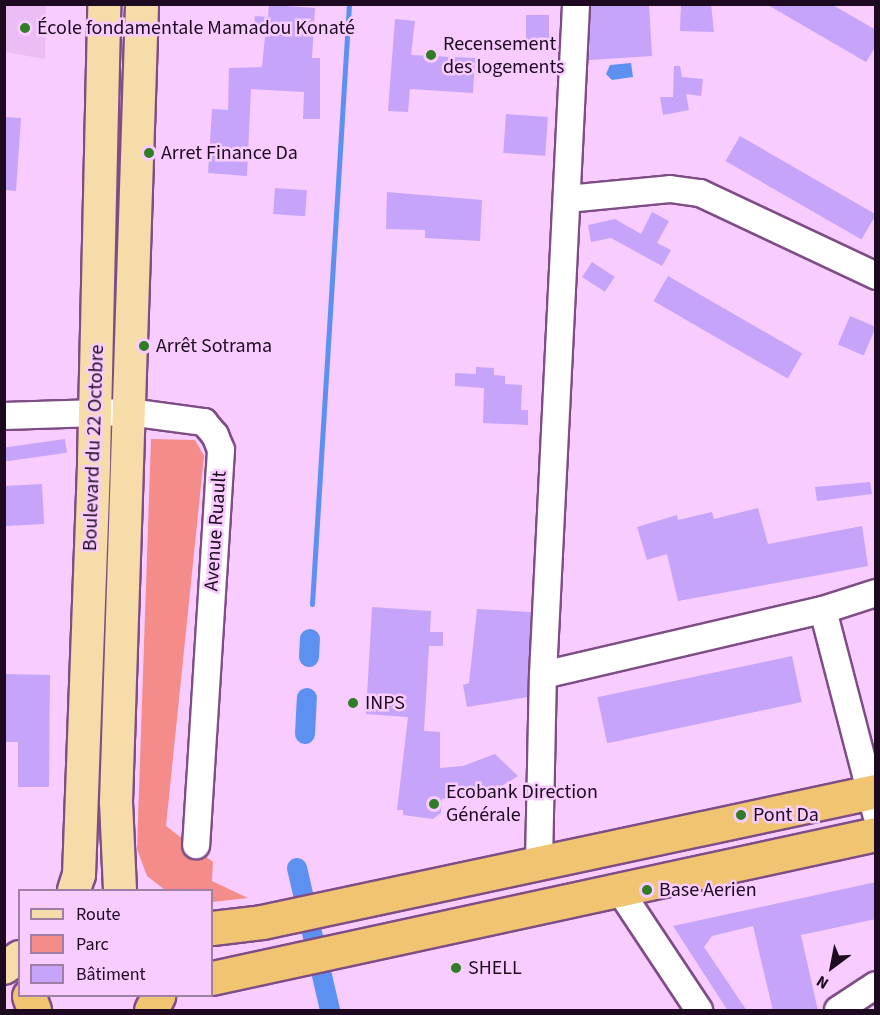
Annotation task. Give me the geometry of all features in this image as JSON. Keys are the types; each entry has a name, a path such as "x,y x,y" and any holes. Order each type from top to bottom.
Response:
{"highway":[{"path":"213,928 262,922 539,862 874,799"},
{"path":"213,978 347,946 620,891 876,834"},
{"path":"151,1011 158,997"}],"main road":[{"name":"Boulevard du 22 Octobre","path":"75,889 79,874 95,413 104,4"},
{"name":"Boulevard du 22 Octobre","path":"120,889 116,802 142,4"},
{"path":"4,968 18,958"}],"street":[{"path":"539,862 543,675 576,4"},
{"path":"567,199 670,189 700,194 876,276"},
{"name":"Avenue Ruault","path":"4,416 129,412 204,422 221,450 196,845"},
{"path":"543,675 823,610 876,593"},
{"path":"823,610 874,799"},
{"path":"620,891 699,1011"},
{"path":"838,1011 876,984"}],"shaded area":[{"name":"École fondamentale Mamadou Konaté","path":"4,5 46,5 45,59 5,52"}],"green space":[{"path":"151,439 195,440 204,456 166,826 213,862 212,881 248,898 213,902 213,889 164,889 147,876 137,849"}],"water":[{"path":"631,63 633,77 612,80 606,74 610,65"}],"building":[{"path":"591,4 649,4 652,56 589,60"},
{"path":"681,4 711,4 714,32 680,31"},
{"path":"766,4 831,4 876,30 876,46 866,62"},
{"path":"269,5 315,8 312,58 320,58 320,119 303,119 304,92 251,89 247,176 208,173 212,109 228,110 229,68 262,67 265,36 253,35 255,16 268,17"},
{"path":"526,15 549,15 549,49 526,49"},
{"path":"395,19 415,21 411,55 475,58 473,93 410,89 408,112 388,111"},
{"path":"674,66 680,66 682,77 703,79 701,96 686,94 689,110 663,115 660,97 673,97"},
{"path":"506,114 548,117 545,156 503,153"},
{"path":"4,117 21,118 16,191 4,190"},
{"path":"740,136 876,214 861,240 726,161"},
{"path":"275,188 307,190 305,216 273,214"},
{"path":"387,192 482,200 480,241 425,238 425,230 386,229"},
{"path":"652,212 669,221 657,243 671,250 662,266 611,238 591,242 588,225 615,219 641,234"},
{"path":"592,262 615,277 605,292 582,277"},
{"path":"668,276 802,354 788,379 654,301"},
{"path":"850,316 876,327 864,355 838,345"},
{"path":"476,367 494,368 494,375 505,376 505,384 522,385 521,410 528,410 528,425 483,423 484,388 455,386 455,373 476,374"},
{"path":"65,439 67,453 7,461 5,447"},
{"path":"870,482 872,494 817,501 815,487"},
{"path":"42,484 44,524 6,526 4,486"},
{"path":"758,508 768,544 862,526 868,566 678,601 667,554 647,560 637,527 677,515 678,520 712,512 714,519"},
{"path":"372,607 431,611 430,632 443,632 443,646 429,646 424,731 440,732 440,768 463,766 495,754 518,776 492,792 442,799 441,813 433,819 403,815 403,810 397,810 408,717 366,714"},
{"path":"477,609 531,612 528,697 467,707 463,685 469,683"},
{"path":"792,656 802,702 607,743 597,697"},
{"path":"4,674 50,675 49,787 18,787 18,742 4,742"},
{"path":"876,882 876,919 801,935 818,1011 773,1011 753,926 712,936 704,947 747,1011 728,1011 673,926"}],"waterway":[{"path":"312,604 349,4"},
{"path":"309,657 310,639"},
{"path":"305,734 307,698"},
{"path":"297,868 330,1010"}],"place":[{"name":"École fondamentale Mamadou Konaté","path":"25,28"},
{"name":"Recensement des logements","path":"431,55"},
{"name":"Arret Finance Da","path":"149,153"},
{"name":"Arrêt Sotrama","path":"144,346"},
{"name":"INPS","path":"353,703"},
{"name":"Ecobank Direction Générale","path":"434,804"},
{"name":"Pont Da","path":"741,815"},
{"name":"Base Aerien","path":"647,890"},
{"name":"SHELL","path":"456,968"}]}
